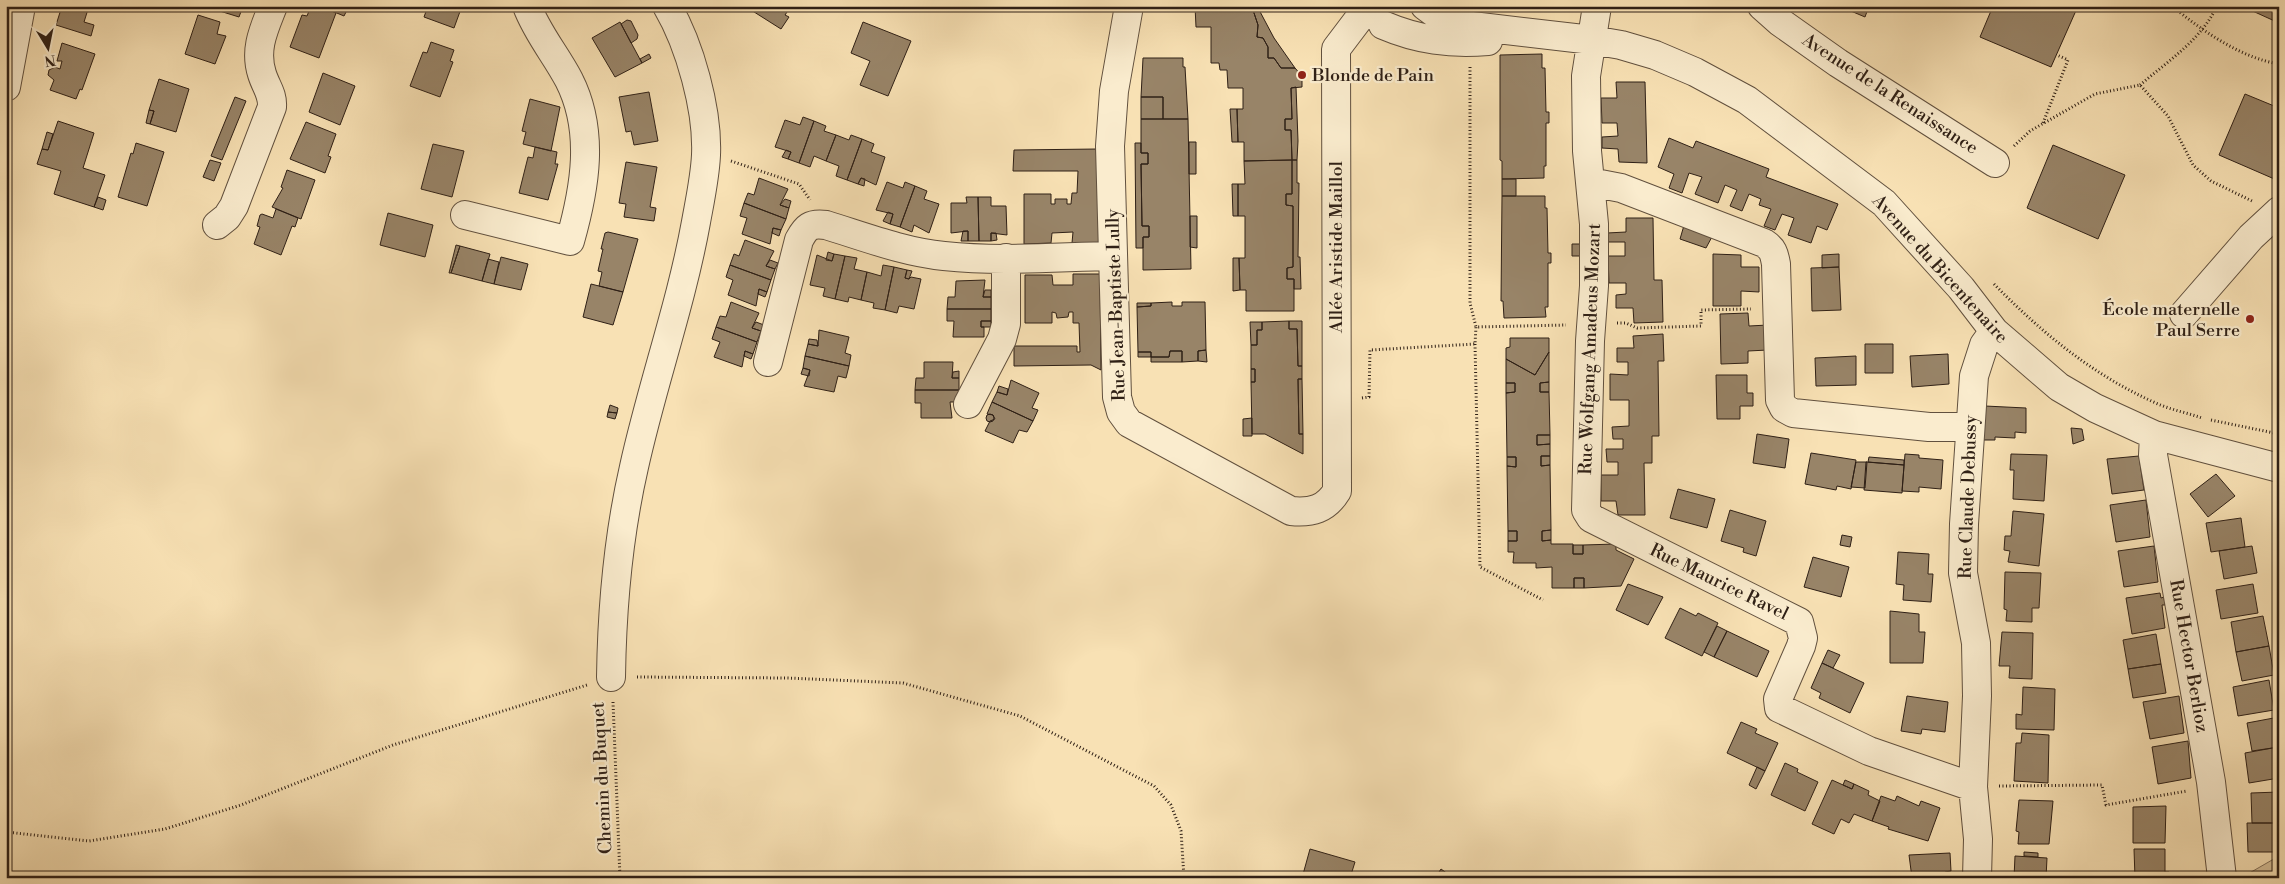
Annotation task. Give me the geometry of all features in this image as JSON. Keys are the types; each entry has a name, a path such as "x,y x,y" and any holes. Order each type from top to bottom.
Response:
{"street":[{"path":"6,87 21,6"},
{"path":"217,225 227,217 234,206 272,107 272,98 263,77 258,53 260,41 273,6"},
{"path":"464,214 570,241 584,177 583,122 574,90 533,22 527,6"},
{"path":"612,677 612,615 618,552 634,467 689,262 704,177 706,154 705,126 698,88 674,17 667,6"},
{"name":"Rue Jean-Baptiste Lully","path":"1129,6 1114,91 1110,146 1117,397 1121,412 1129,423 1291,511 1317,510 1329,503 1337,491"},
{"path":"1370,15 1401,25 1410,21 1423,6"},
{"name":"Avenue du Bicentenaire","path":"1423,6 1444,20 1455,24 1592,40 1655,55 1695,72 1747,100 1884,203 1961,288 1994,331 2059,387 2095,408 2154,435 2279,468"},
{"name":"Rue Wolfgang Amadeus Mozart","path":"1586,510 1591,324 1594,286 1594,224 1587,152 1586,76 1596,6"},
{"name":"Avenue de la Renaissance","path":"1762,6 1780,22 1838,63 1995,163"},
{"name":"Avenue du Bicentenaire","path":"1370,15 1416,38 1440,42 1470,43 1554,36"},
{"name":"Allée Aristide Maillol","path":"1337,491 1336,49 1370,15"},
{"path":"1590,182 1621,188 1764,243 1774,252 1780,400 1784,408 1793,413 1802,414 1929,427 1969,427"},
{"path":"2184,314 2251,237 2278,212"},
{"path":"768,362 799,240 805,229 812,224 826,225 906,250 945,256 1006,258 1113,256"},
{"path":"968,404 1002,339 1006,324 1006,258"},
{"name":"Rue Claude Debussy","path":"1977,878 1978,839 1973,787 1977,696 1976,643 1963,573 1969,427 1974,376 1984,345 1994,331"},
{"name":"Rue Hector Berlioz","path":"2154,435 2153,455 2212,787 2222,878"},
{"name":"Rue Maurice Ravel","path":"1586,510 1591,518 1799,622 1803,638 1778,699 1779,708 1869,751 1973,787"}],"path":[{"path":"2172,6 2202,31 2255,57 2279,64"},
{"path":"1995,163 2030,131 2096,94 2140,85 2202,31 2217,6"},
{"path":"1470,43 1470,303 1476,327 1480,567 1543,600"},
{"path":"2042,124 2068,60 2057,55"},
{"path":"2140,85 2168,116 2193,165 2211,181 2278,212"},
{"path":"706,154 799,184 826,225"},
{"path":"1476,327 1626,322 1637,328 1701,326 1701,310 1777,308"},
{"path":"1337,400 1369,397 1370,350 1475,344"},
{"path":"6,832 89,841 165,829 241,805 393,745 612,677 788,678 903,683 1020,716 1154,786 1171,805 1181,831 1184,878"},
{"name":"Chemin du Buquet","path":"612,677 620,878"},
{"path":"1973,787 2102,785 2106,805 2212,787"}],"shaded area":[{"path":"2279,856 2279,878 2246,878 2246,875"}],"building":[{"path":"62,6 89,6 84,22 94,25 91,36 56,25"},
{"path":"211,6 243,6 239,17 210,8"},
{"path":"311,6 320,6 336,13 319,58 290,47 302,15 307,16"},
{"path":"320,6 332,6 346,12 344,16"},
{"path":"332,6 348,6 346,12"},
{"path":"428,6 462,6 454,28 424,17"},
{"path":"753,6 791,6 785,15 789,17 781,29 751,10"},
{"path":"1195,6 1252,7 1258,25 1257,37 1263,38 1268,47 1268,58 1274,58 1281,68 1295,68 1302,76 1302,87 1291,88 1292,119 1285,119 1285,130 1291,130 1292,160 1244,161 1244,142 1238,142 1237,109 1243,109 1243,88 1228,88 1227,70 1220,70 1219,63 1211,63 1211,27 1196,27"},
{"path":"1257,6 1274,38 1295,68 1281,68 1274,58 1268,58 1268,47 1263,38 1257,37 1258,25 1252,7 1249,7"},
{"path":"1839,6 1869,6 1865,17"},
{"path":"1993,6 2078,6 2051,67 1980,37"},
{"path":"2247,6 2279,6 2279,23 2246,8"},
{"path":"198,15 220,22 217,34 226,36 215,64 185,54"},
{"path":"627,20 631,21 638,35 637,39 631,43 621,24"},
{"path":"620,22 642,63 615,77 592,38"},
{"path":"863,22 911,41 888,96 860,85 870,61 851,53"},
{"path":"431,42 454,50 450,61 453,62 440,97 410,86 423,52 427,53"},
{"path":"62,43 95,54 82,90 80,89 76,99 50,90 54,80 48,75 49,70 55,67 60,69 62,61 57,61"},
{"path":"649,54 651,58 642,63 640,59"},
{"path":"1542,54 1542,68 1545,68 1546,112 1549,112 1549,123 1546,123 1546,166 1544,166 1544,178 1502,179 1502,161 1500,160 1500,55"},
{"path":"1143,58 1183,58 1188,119 1163,119 1163,97 1141,97"},
{"path":"323,73 355,86 340,125 309,112"},
{"path":"159,79 189,89 176,132 150,124 154,111 149,110"},
{"path":"1616,82 1645,82 1647,163 1619,162 1618,149 1602,148 1602,137 1618,136 1617,123 1602,123 1601,98 1617,98"},
{"path":"1296,87 1297,160 1292,160 1291,130 1285,130 1285,119 1292,119 1291,88"},
{"path":"649,92 658,141 634,145 631,131 626,132 619,97"},
{"path":"2245,94 2279,108 2279,181 2219,155"},
{"path":"235,97 246,101 222,160 211,156"},
{"path":"1141,97 1163,97 1163,119 1141,119"},
{"path":"530,99 560,107 551,151 523,144 526,132 522,131"},
{"path":"1230,109 1237,109 1238,142 1232,142"},
{"path":"149,110 154,111 150,124 146,123"},
{"path":"803,117 814,121 799,163 788,159 791,152 775,147 785,120 800,125"},
{"path":"1141,119 1188,119 1191,269 1143,270 1143,237 1149,237 1149,226 1142,226 1141,164 1148,164 1148,153 1141,153"},
{"path":"58,121 94,133 83,168 105,175 94,207 54,194 61,171 37,164 42,149 48,150"},
{"path":"814,121 826,126 824,131 836,135 826,161 814,156 810,167 799,163"},
{"path":"306,122 336,134 328,156 331,157 325,173 290,159"},
{"path":"47,132 53,134 48,150 42,149"},
{"path":"836,135 849,140 851,135 862,139 847,180 836,176 839,166 826,161"},
{"path":"1669,138 1693,148 1696,141 1769,169 1766,177 1838,204 1827,230 1817,226 1811,243 1788,235 1794,218 1782,214 1775,230 1764,226 1771,209 1759,205 1761,199 1749,194 1742,211 1730,206 1737,190 1725,185 1718,203 1695,194 1702,177 1689,173 1682,193 1669,188 1674,174 1658,167"},
{"path":"862,139 874,144 871,152 885,157 876,185 861,178 858,184 847,180"},
{"path":"1189,142 1196,142 1196,174 1189,174"},
{"path":"136,143 164,152 147,206 118,197 131,153 133,154"},
{"path":"1135,143 1141,143 1141,153 1148,153 1148,164 1141,164 1142,226 1149,226 1149,237 1143,237 1143,248 1136,248"},
{"path":"433,144 464,151 452,197 421,189"},
{"path":"2053,145 2125,175 2098,239 2027,208"},
{"path":"535,147 557,152 555,164 558,164 548,200 519,193 528,157 533,158"},
{"path":"1098,149 1099,243 1072,243 1073,232 1052,233 1051,243 1024,244 1024,194 1051,194 1051,204 1055,204 1055,199 1067,199 1067,204 1071,204 1072,193 1077,193 1078,171 1013,171 1014,150"},
{"path":"786,150 791,152 788,159 782,157"},
{"path":"210,160 221,163 214,181 203,177"},
{"path":"1292,160 1297,160 1297,183 1299,183 1298,257 1300,257 1301,289 1294,289 1294,279 1287,279 1287,268 1293,267 1293,206 1286,205 1286,194 1292,194"},
{"path":"1292,160 1292,194 1286,194 1286,205 1293,206 1293,267 1287,268 1287,279 1294,279 1294,311 1246,311 1246,290 1240,290 1239,258 1245,258 1245,216 1238,216 1238,184 1245,184 1244,161"},
{"path":"626,162 657,167 650,207 656,208 654,221 624,217 626,204 619,203"},
{"path":"287,170 315,180 301,219 272,207 283,188 281,187"},
{"path":"759,178 788,189 780,205 789,208 786,219 744,203 748,193 754,195"},
{"path":"861,178 865,179 864,186 858,184"},
{"path":"1502,179 1516,179 1516,196 1502,196"},
{"path":"887,182 903,188 905,182 915,186 900,227 890,224 893,214 876,210"},
{"path":"1232,184 1238,184 1238,216 1233,216"},
{"path":"915,186 927,191 924,199 939,204 929,233 914,225 912,232 900,227"},
{"path":"1502,196 1545,196 1548,253 1551,253 1551,263 1548,263 1548,307 1545,307 1546,317 1504,318 1503,301 1501,301"},
{"path":"98,197 106,200 103,210 94,207"},
{"path":"966,197 978,197 979,241 968,241 968,231 951,233 951,203 967,203"},
{"path":"978,197 991,197 991,206 1006,206 1007,235 991,233 991,241 979,241"},
{"path":"785,199 791,201 789,208 780,205"},
{"path":"744,203 786,219 781,230 773,228 770,244 742,234 747,218 740,216"},
{"path":"276,209 298,218 295,227 292,226 281,255 254,244 260,227 257,226 260,215 273,218"},
{"path":"888,212 893,214 890,224 883,221"},
{"path":"388,213 433,225 425,257 380,245"},
{"path":"1190,216 1197,216 1197,248 1190,247"},
{"path":"1626,218 1653,218 1654,280 1662,280 1663,322 1634,323 1633,308 1616,308 1616,295 1626,294 1626,283 1609,283 1608,256 1625,256 1625,242 1607,242 1607,233 1626,232"},
{"path":"1685,222 1714,233 1706,248 1680,239"},
{"path":"773,228 781,230 779,236 772,233"},
{"path":"963,231 968,231 968,241 961,241"},
{"path":"608,232 638,239 623,292 599,286 602,272 598,271 603,249 601,249 605,233"},
{"path":"991,233 996,233 997,240 991,241"},
{"path":"745,240 774,251 766,266 775,269 771,280 730,265 734,254 739,256"},
{"path":"1572,244 1581,244 1581,256 1572,256"},
{"path":"456,245 460,246 451,273 449,273"},
{"path":"460,246 490,254 482,281 451,273"},
{"path":"828,252 834,254 832,261 826,260"},
{"path":"834,254 845,256 835,299 823,296 825,288 810,285 817,255 832,261"},
{"path":"1713,254 1741,255 1741,267 1759,267 1759,292 1741,291 1741,306 1713,306"},
{"path":"1839,254 1839,267 1822,268 1822,255"},
{"path":"845,256 857,258 854,269 867,272 861,300 849,297 848,302 835,299"},
{"path":"501,257 528,264 521,290 494,284"},
{"path":"1233,258 1239,258 1240,290 1233,291"},
{"path":"488,259 499,262 494,284 482,281"},
{"path":"770,260 778,263 775,269 766,266"},
{"path":"730,265 771,280 767,292 759,289 756,306 728,295 733,280 726,277"},
{"path":"883,265 894,267 885,310 873,308 874,303 861,300 867,272 881,276"},
{"path":"894,267 907,270 905,278 921,279 914,309 899,306 897,313 885,310"},
{"path":"1839,267 1841,310 1812,311 1811,268"},
{"path":"907,270 912,271 909,279 905,278"},
{"path":"1073,274 1100,274 1101,370 1091,365 1014,366 1014,346 1077,346 1077,352 1080,352 1079,323 1073,323 1073,312 1069,312 1068,317 1057,318 1056,313 1052,312 1052,323 1025,323 1025,275 1052,275 1053,285 1073,285"},
{"path":"985,280 983,297 991,297 991,309 947,309 948,297 955,297 956,281"},
{"path":"591,284 623,292 613,325 583,317"},
{"path":"759,289 767,292 765,297 758,294"},
{"path":"985,290 991,290 991,297 983,297"},
{"path":"731,302 759,313 752,328 761,331 757,342 716,327 720,316 726,317"},
{"path":"1172,302 1172,306 1182,306 1182,302 1205,302 1206,350 1198,351 1198,361 1182,362 1182,351 1170,351 1169,357 1151,357 1151,352 1138,352 1137,307 1151,306 1151,303"},
{"path":"1137,303 1151,303 1151,306 1137,307"},
{"path":"947,309 991,309 991,321 981,321 981,327 984,327 984,337 953,337 954,321 947,321"},
{"path":"1748,313 1749,326 1768,325 1768,350 1748,351 1748,363 1721,364 1720,314"},
{"path":"981,321 991,321 991,327 981,327"},
{"path":"1289,321 1289,329 1297,329 1298,366 1302,366 1302,379 1298,379 1299,434 1303,434 1303,454 1265,434 1252,434 1251,382 1255,382 1255,369 1251,369 1251,345 1257,345 1257,330 1262,330 1262,322"},
{"path":"1289,321 1302,321 1302,366 1298,366 1297,329 1289,329"},
{"path":"756,322 764,325 761,331 752,328"},
{"path":"1250,322 1262,322 1262,330 1257,330 1257,345 1251,345"},
{"path":"716,327 757,342 753,354 745,351 742,367 714,357 720,342 712,339"},
{"path":"819,330 849,337 845,353 851,355 849,366 805,356 808,344 818,346"},
{"path":"1663,334 1664,361 1658,361 1659,436 1652,436 1652,463 1644,463 1645,515 1618,515 1616,501 1601,501 1601,475 1618,475 1618,462 1607,462 1606,449 1623,449 1623,439 1613,439 1612,427 1629,426 1629,400 1610,400 1610,374 1628,375 1628,362 1617,362 1617,348 1634,348 1633,336"},
{"path":"1510,338 1549,338 1549,352 1535,375 1506,359 1506,348 1510,347"},
{"path":"809,339 817,340 818,346 808,344"},
{"path":"1865,344 1893,344 1893,373 1865,373"},
{"path":"1206,350 1207,362 1198,361 1198,351"},
{"path":"745,351 753,354 751,359 744,356"},
{"path":"1170,351 1182,351 1182,362 1151,362 1151,357 1169,357"},
{"path":"1138,352 1151,352 1151,357 1138,357"},
{"path":"1549,352 1549,382 1540,383 1540,392 1549,392 1550,435 1537,435 1537,445 1550,444 1550,456 1541,456 1541,466 1550,465 1551,530 1542,531 1542,541 1551,540 1551,544 1573,544 1573,554 1583,554 1583,545 1616,544 1616,550 1634,559 1621,586 1584,588 1584,578 1574,578 1574,588 1552,588 1552,567 1536,568 1536,563 1513,563 1514,552 1508,552 1508,541 1517,541 1517,531 1508,531 1507,466 1516,467 1516,457 1507,457 1506,393 1515,392 1515,383 1506,383 1506,359 1535,375"},
{"path":"1948,354 1949,384 1912,387 1910,356"},
{"path":"805,356 849,366 846,378 838,376 834,392 804,386 810,370 803,368"},
{"path":"1856,356 1856,385 1816,386 1815,358"},
{"path":"924,362 953,362 952,378 959,378 959,390 915,390 916,378 924,378"},
{"path":"803,368 810,370 809,376 801,374"},
{"path":"1251,369 1255,369 1255,382 1251,382"},
{"path":"959,371 959,378 952,378 953,372"},
{"path":"1716,375 1747,375 1747,393 1753,393 1753,406 1740,406 1740,419 1717,419"},
{"path":"1298,379 1302,379 1303,434 1299,434"},
{"path":"1011,380 1039,393 1032,408 1038,410 1033,421 992,402 997,392 1007,395"},
{"path":"1549,382 1549,392 1540,392 1540,383"},
{"path":"1506,383 1515,383 1515,392 1506,393"},
{"path":"999,386 1008,389 1007,395 997,392"},
{"path":"915,390 959,390 959,402 950,402 952,418 921,418 921,403 915,403"},
{"path":"992,402 1033,421 1027,432 1019,430 1013,443 985,431 990,421 995,419 993,415 987,414"},
{"path":"610,405 618,408 617,413 608,412"},
{"path":"1985,406 2026,408 2026,433 2015,432 2015,438 1995,437 1995,440 1983,440"},
{"path":"608,412 617,413 615,419 607,417"},
{"path":"990,414 994,418 990,422 986,418"},
{"path":"1252,418 1252,436 1243,436 1243,419"},
{"path":"2071,428 2082,429 2084,440 2073,444"},
{"path":"1757,434 1789,439 1785,468 1753,463"},
{"path":"1537,435 1550,435 1550,444 1537,445"},
{"path":"1811,453 1856,460 1851,489 1837,486 1836,490 1805,484"},
{"path":"1905,454 1919,455 1919,458 1943,460 1941,489 1919,487 1919,492 1902,491"},
{"path":"2011,454 2047,455 2044,501 2013,499 2014,470 2010,470"},
{"path":"1541,456 1550,456 1550,465 1541,466"},
{"path":"2139,456 2144,490 2112,494 2107,459"},
{"path":"1507,457 1516,457 1516,467 1507,466"},
{"path":"1869,457 1904,460 1904,465 1868,462"},
{"path":"1856,462 1867,462 1865,488 1851,487"},
{"path":"1866,462 1904,465 1902,493 1864,490"},
{"path":"2216,474 2235,496 2208,517 2190,494"},
{"path":"1678,489 1715,499 1707,528 1670,518"},
{"path":"2146,500 2150,537 2116,542 2110,505"},
{"path":"1730,510 1766,521 1756,556 1743,552 1744,548 1721,541"},
{"path":"2013,511 2044,514 2039,566 2008,562 2010,551 2004,550 2005,536 2011,536"},
{"path":"2241,518 2245,547 2211,552 2206,523"},
{"path":"1551,530 1551,540 1542,541 1542,531"},
{"path":"1508,531 1517,531 1517,541 1508,541"},
{"path":"1842,535 1852,537 1850,547 1840,545"},
{"path":"1573,545 1583,545 1583,554 1573,554"},
{"path":"2154,546 2158,582 2124,587 2118,551"},
{"path":"2252,546 2257,573 2224,579 2219,551"},
{"path":"1898,552 1929,554 1928,574 1933,574 1931,602 1903,600 1904,585 1896,584"},
{"path":"1813,557 1849,567 1841,597 1804,587"},
{"path":"2005,572 2041,573 2039,608 2032,608 2032,622 2006,621 2007,610 2004,609"},
{"path":"1574,578 1584,578 1584,588 1574,588"},
{"path":"1628,584 1663,597 1648,625 1616,610"},
{"path":"2253,584 2258,613 2221,619 2216,590"},
{"path":"2160,593 2161,598 2164,597 2165,605 2162,605 2165,628 2132,634 2126,598"},
{"path":"1680,608 1696,616 1698,613 1718,623 1702,656 1665,638"},
{"path":"1890,611 1919,614 1919,632 1925,632 1923,663 1890,663"},
{"path":"2263,616 2269,646 2236,652 2231,622"},
{"path":"1717,626 1727,631 1714,657 1704,652"},
{"path":"1727,631 1769,651 1757,677 1714,657"},
{"path":"2002,632 2033,633 2032,679 2009,678 2010,666 1999,666"},
{"path":"2156,634 2161,664 2128,669 2123,640"},
{"path":"2269,646 2274,675 2242,681 2236,652"},
{"path":"1828,650 1840,655 1833,668 1822,663"},
{"path":"1822,663 1864,683 1850,713 1819,698 1821,693 1811,688"},
{"path":"2161,664 2166,693 2133,698 2128,669"},
{"path":"2269,680 2274,710 2238,716 2233,687"},
{"path":"2023,687 2055,689 2054,730 2016,729 2016,714 2022,715"},
{"path":"1907,696 1948,702 1945,732 1922,729 1921,734 1901,731"},
{"path":"2179,696 2184,733 2150,739 2143,702"},
{"path":"2279,717 2279,747 2252,751 2247,723"},
{"path":"1741,722 1757,729 1755,733 1778,743 1765,771 1727,753"},
{"path":"2022,733 2049,735 2048,783 2014,781 2016,743 2021,743"},
{"path":"2188,741 2191,778 2158,784 2152,747"},
{"path":"2278,747 2279,778 2249,783 2245,753"},
{"path":"1785,763 1798,769 1797,772 1818,782 1805,811 1771,795"},
{"path":"1757,767 1765,771 1756,789 1749,785"},
{"path":"1832,780 1852,789 1854,784 1869,791 1868,795 1880,801 1872,821 1854,814 1849,823 1841,819 1834,834 1812,824"},
{"path":"1845,780 1854,784 1852,789 1843,785"},
{"path":"2279,792 2279,823 2252,823 2251,793"},
{"path":"1881,796 1895,801 1897,796 1919,806 1921,801 1940,808 1928,841 1888,829 1889,827 1872,821"},
{"path":"2019,800 2053,801 2049,844 2018,844 2019,832 2016,831"},
{"path":"2166,806 2165,843 2133,843 2133,807"},
{"path":"2247,823 2279,823 2279,852 2248,852"},
{"path":"1310,849 1355,862 1350,878 1302,878"},
{"path":"2134,849 2165,849 2165,872 2169,872 2169,878 2135,878"},
{"path":"2024,852 2038,853 2038,857 2024,856"},
{"path":"1950,853 1951,871 1945,872 1946,878 1912,878 1909,855"},
{"path":"2015,856 2047,858 2046,878 2014,878"},
{"path":"1441,869 1452,877 1452,878 1435,878"}],"place":[{"name":"Blonde de Pain","path":"1302,75"},
{"name":"École maternelle Paul Serre","path":"2250,319"}]}
